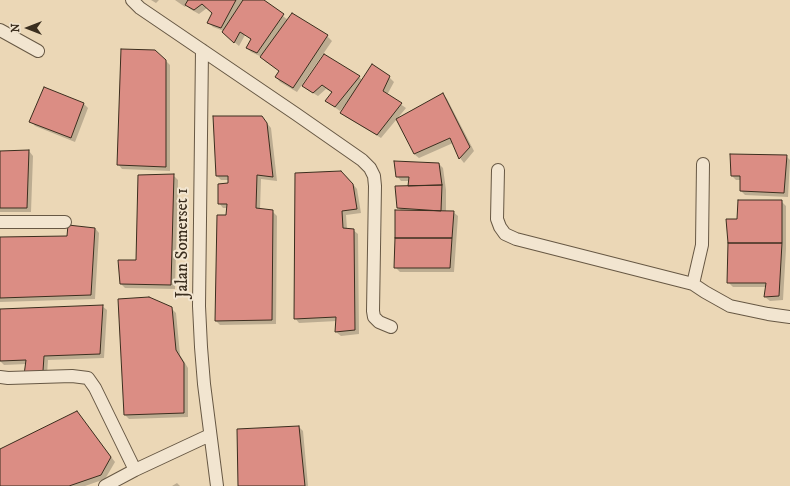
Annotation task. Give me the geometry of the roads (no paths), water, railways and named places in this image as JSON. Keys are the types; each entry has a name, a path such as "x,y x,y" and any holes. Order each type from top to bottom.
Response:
{"street":[{"path":"132,0 140,8 296,114 362,160 370,168 374,176 375,186 373,311 374,317 379,322 392,327"},
{"path":"0,30 38,51"},
{"name":"Jalan Somerset 1","path":"202,50 199,306 201,347 217,486"},
{"path":"693,284 702,245 703,164"},
{"path":"498,170 498,219 500,227 505,234 516,239 693,284 704,292 730,306 790,317"},
{"path":"0,222 65,222"},
{"path":"0,377 72,376 88,378 95,388 135,470"},
{"path":"105,486 135,470 210,435"}]}
